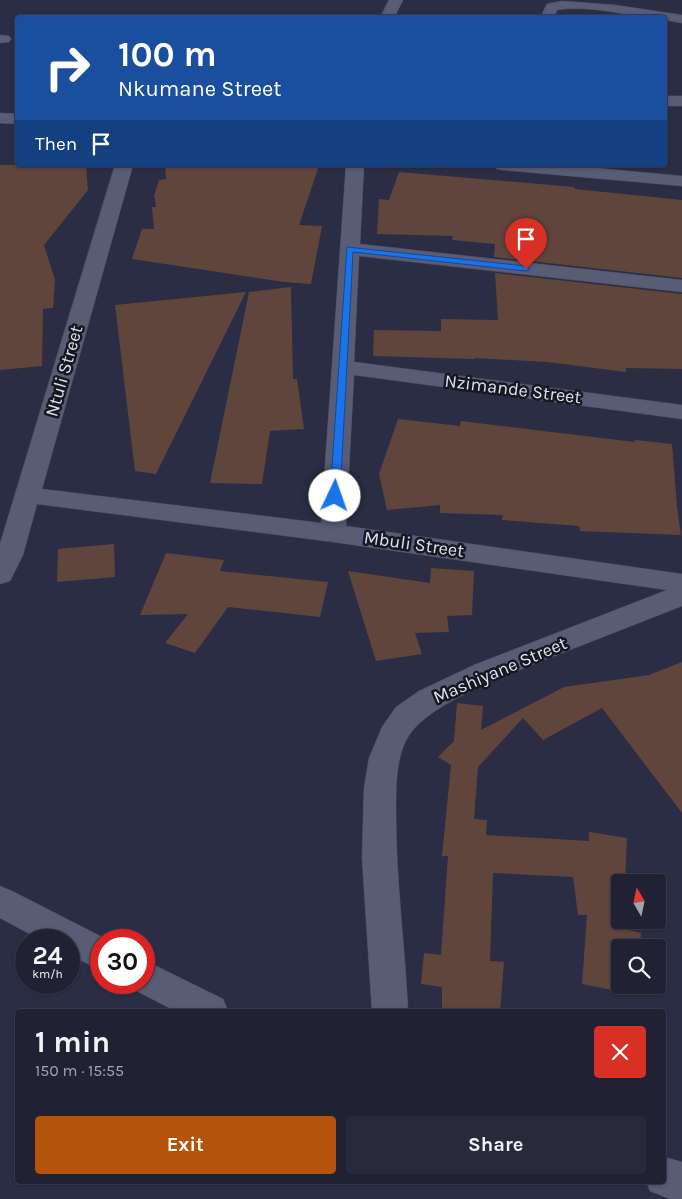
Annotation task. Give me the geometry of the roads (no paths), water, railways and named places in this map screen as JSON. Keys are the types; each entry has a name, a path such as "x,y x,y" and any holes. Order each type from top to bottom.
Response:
{"street":[{"path":"388,15 396,0"},
{"path":"548,15 552,7 557,5 579,3 656,15"},
{"path":"667,17 682,19"},
{"path":"667,101 682,101"},
{"path":"0,118 15,120"},
{"name":"Ntuli Street","path":"0,575 10,555 123,167"},
{"path":"333,533 355,167"},
{"path":"524,167 682,182"},
{"path":"350,249 682,286"},
{"name":"Nzimande Street","path":"343,367 682,412"},
{"name":"Mbuli Street","path":"27,495 333,533 682,582"},
{"name":"Mashiyane Street","path":"390,1009 379,841 380,788 385,758 393,736 407,716 430,699 484,673 682,595"},
{"path":"0,901 90,948"},
{"path":"155,982 206,1009"},
{"path":"666,1178 682,1182"}]}
